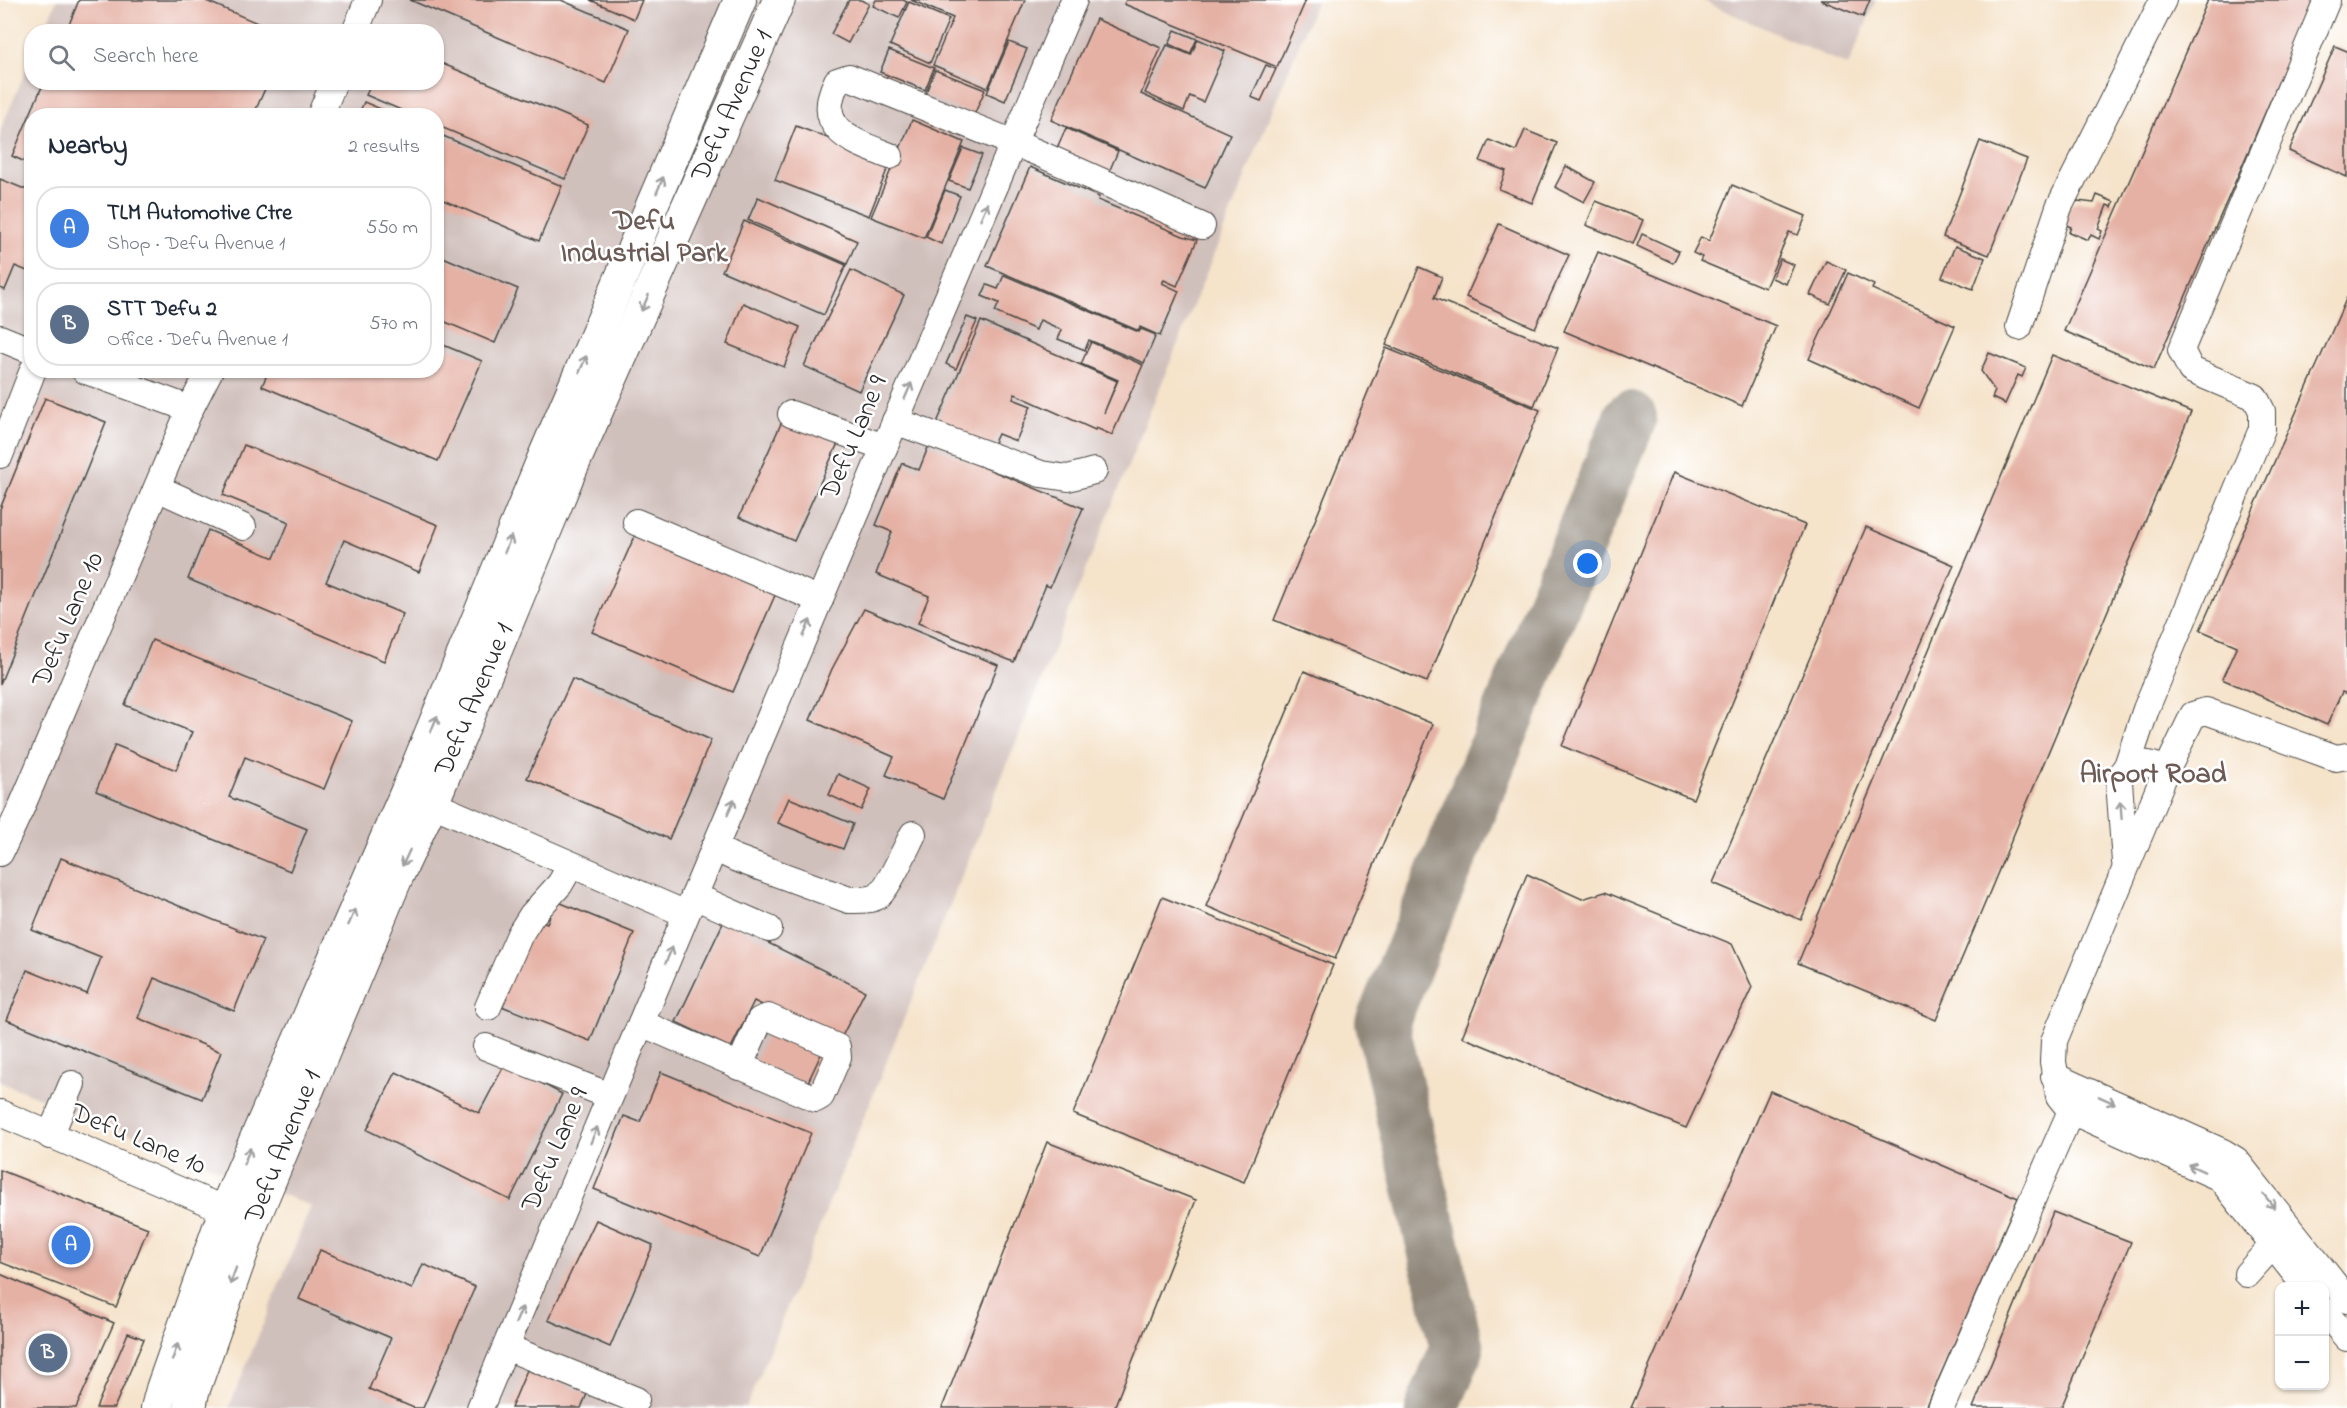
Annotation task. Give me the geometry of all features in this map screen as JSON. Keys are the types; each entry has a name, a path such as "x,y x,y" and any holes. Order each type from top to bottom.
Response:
{"main road":[{"name":"Defu Avenue 1","path":"190,1408 193,1392 253,1221 396,879 422,792 541,464 740,0"},
{"name":"Defu Avenue 1","path":"158,1408 162,1389 225,1210 568,476 779,0"}],"street":[{"path":"358,24 368,0"},
{"name":"Defu Lane 9","path":"480,1408 690,903 1074,0"},
{"path":"2019,327 2059,207 2163,0"},
{"path":"2125,868 2119,782 2121,773 2127,766 2146,709 2262,429 2262,411 2255,397 2191,370 2181,350 2327,0"},
{"path":"890,156 860,144 835,129 829,110 831,95 837,81 849,77 1013,143 1202,226"},
{"path":"323,108 331,90"},
{"path":"0,338 24,348"},
{"path":"0,455 30,378"},
{"path":"106,378 190,409"},
{"name":"Defu Lane 10","path":"0,853 190,409 206,378"},
{"path":"791,414 884,447"},
{"path":"895,421 1041,474 1068,478 1094,471"},
{"path":"157,488 243,527"},
{"path":"636,522 819,600"},
{"path":"2347,756 2336,758 2206,711 2193,715 2164,776 2054,1041 2054,1076 2059,1096 2076,1100 2173,1143 2235,1160 2347,1300"},
{"path":"2127,766 2139,762 2151,764 2159,767 2164,776"},
{"path":"422,792 571,865 769,929"},
{"path":"422,792 690,903"},
{"path":"714,848 849,900 861,900 878,896 887,885 913,834"},
{"path":"488,1007 520,934 532,915 560,884 571,865"},
{"path":"641,1023 739,1067"},
{"path":"486,1047 610,1096"},
{"path":"50,1136 72,1084"},
{"path":"1941,1408 2076,1100"},
{"name":"Defu Lane 10","path":"0,1113 253,1221"},
{"path":"2173,1143 2220,1178 2301,1282"},
{"path":"2247,1274 2272,1246"},
{"path":"2329,1316 2347,1338"},
{"path":"506,1347 636,1400"}],"shaded area":[{"path":"57,0 1317,0 746,1408 229,1408 311,1206 0,1082 0,131 24,74 24,90 444,90 444,24 46,24"},
{"path":"1701,0 1876,0 1848,66"}],"building":[{"path":"79,0 204,0 260,24 69,24"},
{"path":"410,0 561,0 629,29 606,83"},
{"path":"590,0 642,0 634,19"},
{"path":"849,0 861,0 869,4 848,43 831,34"},
{"path":"876,0 907,2 899,18 873,6"},
{"path":"911,0 1025,0 988,88 933,65 953,18"},
{"path":"1126,0 1306,0 1277,67 1124,4"},
{"path":"1820,0 1870,0 1863,17"},
{"path":"2208,0 2314,0 2154,369 2064,331"},
{"path":"909,2 949,19 930,63 890,45"},
{"path":"1096,19 1161,48 1141,94 1230,134 1205,188 1051,120"},
{"path":"1175,30 1197,39 1190,54 1169,44"},
{"path":"1198,39 1225,51 1203,102 1190,96 1184,111 1145,93 1167,45 1191,55"},
{"path":"1009,42 1027,49 1005,101 987,93"},
{"path":"2335,46 2347,51 2347,177 2289,151"},
{"path":"889,50 934,68 925,90 880,72"},
{"path":"444,64 588,125 565,179 444,128 444,108 396,108 366,95 368,90 444,90"},
{"path":"1266,65 1276,69 1261,101 1251,97"},
{"path":"935,70 985,90 974,115 925,95"},
{"path":"41,90 264,90 257,108 33,108"},
{"path":"364,102 378,108 361,108"},
{"path":"912,120 964,142 924,238 871,217"},
{"path":"796,126 890,162 869,216 775,180"},
{"path":"24,128 24,161 12,156"},
{"path":"1066,128 1118,151 1109,172 1057,148"},
{"path":"1525,130 1557,143 1532,203 1499,189 1506,171 1480,161 1489,140 1516,151"},
{"path":"444,136 562,186 539,241 444,200"},
{"path":"1980,141 2027,159 1989,255 1943,237"},
{"path":"963,148 982,155 968,188 949,181"},
{"path":"1566,166 1595,182 1584,202 1555,187"},
{"path":"1030,167 1099,197 1098,200 1197,240 1177,286 1164,280 1162,283 1179,291 1160,336 1140,327 1139,331 987,266"},
{"path":"0,179 24,189 24,270 15,266 5,290 0,288"},
{"path":"1732,185 1806,216 1798,235 1789,232 1765,288 1700,261 1702,257 1693,253 1701,237 1709,241"},
{"path":"945,190 960,196 941,244 926,237"},
{"path":"2097,195 2114,202 2112,207 2107,205 2098,229 2102,231 2099,239 2091,235 2088,240 2069,232 2071,227 2061,223 2067,207 2078,201 2094,203"},
{"path":"758,197 857,241 847,264 748,220"},
{"path":"1596,201 1643,220 1633,244 1586,225"},
{"path":"744,221 846,265 824,315 722,271"},
{"path":"1499,224 1569,255 1535,328 1466,297"},
{"path":"1642,234 1679,251 1673,263 1637,246"},
{"path":"1955,246 1985,258 1973,289 1942,277"},
{"path":"1598,252 1776,326 1742,406 1564,331"},
{"path":"444,257 518,289 495,343 444,321"},
{"path":"1780,259 1794,265 1786,284 1772,278"},
{"path":"1826,261 1846,270 1830,304 1810,295"},
{"path":"1419,267 1442,277 1434,298 1558,348 1534,406 1386,345"},
{"path":"851,270 904,295 859,391 804,366"},
{"path":"1848,273 1874,285 1872,289 1955,326 1919,408 1809,359"},
{"path":"1004,275 1139,332 1141,329 1156,335 1144,363 1089,340 1085,350 1058,339 1062,330 1040,320 1036,330 995,312 999,303 982,296 987,285 998,289"},
{"path":"2347,297 2347,694 2342,692 2327,725 2222,679 2237,646 2200,630"},
{"path":"743,303 800,327 784,367 727,344"},
{"path":"967,317 977,321 956,369 946,364"},
{"path":"981,321 1117,381 1104,413 1118,380 1081,364 1091,342 1143,365 1112,435 1096,428 1095,430 1015,394 1013,399 1031,406 1016,441 998,434 991,449 936,425"},
{"path":"444,345 482,361 438,461 262,386 266,378 444,378"},
{"path":"1386,348 1540,410 1427,682 1274,620"},
{"path":"1989,353 2026,368 2022,377 2018,375 2005,404 1992,398 1995,391 1981,371"},
{"path":"2052,355 2191,412 1936,1020 1798,963"},
{"path":"45,398 106,422 0,684 0,509"},
{"path":"784,417 838,443 794,541 739,517"},
{"path":"244,445 438,525 419,572 344,540 326,582 403,614 384,661 188,579 208,530 274,558 289,522 223,495"},
{"path":"929,445 1083,508 1050,587 1046,585 1014,662 918,623 929,596 876,574 892,532 876,525 902,463 919,470"},
{"path":"1674,472 1805,525 1693,799 1562,746"},
{"path":"1866,527 1954,565 1801,920 1713,883"},
{"path":"636,533 776,593 733,692 592,632"},
{"path":"864,609 998,665 943,799 886,775 894,757 810,720 832,669"},
{"path":"152,640 352,721 324,789 245,757 229,797 307,829 290,871 96,791 115,745 176,770 192,732 125,705"},
{"path":"1304,671 1433,724 1335,959 1206,906"},
{"path":"572,679 711,740 669,839 527,778"},
{"path":"838,774 871,789 861,810 829,795"},
{"path":"789,798 853,824 843,849 778,823"},
{"path":"61,858 263,940 234,1011 154,978 138,1018 221,1052 202,1099 7,1020 27,970 87,994 101,958 32,930"},
{"path":"1527,874 1582,899 1605,892 1732,944 1752,987 1686,1128 1462,1037"},
{"path":"1162,897 1333,965 1244,1182 1073,1114"},
{"path":"556,901 634,933 590,1041 499,1005 534,918 547,923"},
{"path":"724,921 865,991 839,1042 754,1001 731,1048 676,1022"},
{"path":"771,1027 823,1050 807,1084 755,1061"},
{"path":"505,1064 562,1094 510,1200 367,1130 396,1072 479,1113"},
{"path":"661,1072 811,1133 760,1257 594,1189 624,1116 640,1122"},
{"path":"1770,1091 2018,1198 1926,1408 1631,1408"},
{"path":"1047,1142 1196,1200 1114,1408 942,1408"},
{"path":"0,1170 148,1228 116,1307 0,1262"},
{"path":"2053,1212 2131,1242 2061,1408 1973,1408"},
{"path":"596,1220 653,1245 610,1347 548,1320"},
{"path":"320,1250 412,1289 423,1264 475,1287 423,1408 414,1408 369,1389 391,1338 299,1299"},
{"path":"0,1274 114,1323 76,1408 0,1408"},
{"path":"128,1333 144,1339 114,1408 96,1408"},
{"path":"527,1370 587,1394 581,1408 511,1408"}],"taxiway":[{"path":"1432,1408 1457,1349 1382,1023 1630,418"}],"place":[{"name":"TLM Automotive Ctre","path":"71,1245"},
{"name":"STT Defu 2","path":"48,1353"}],"district":[{"name":"Defu Industrial Park","path":"644,238"},
{"name":"Airport Road","path":"2153,775"}]}
